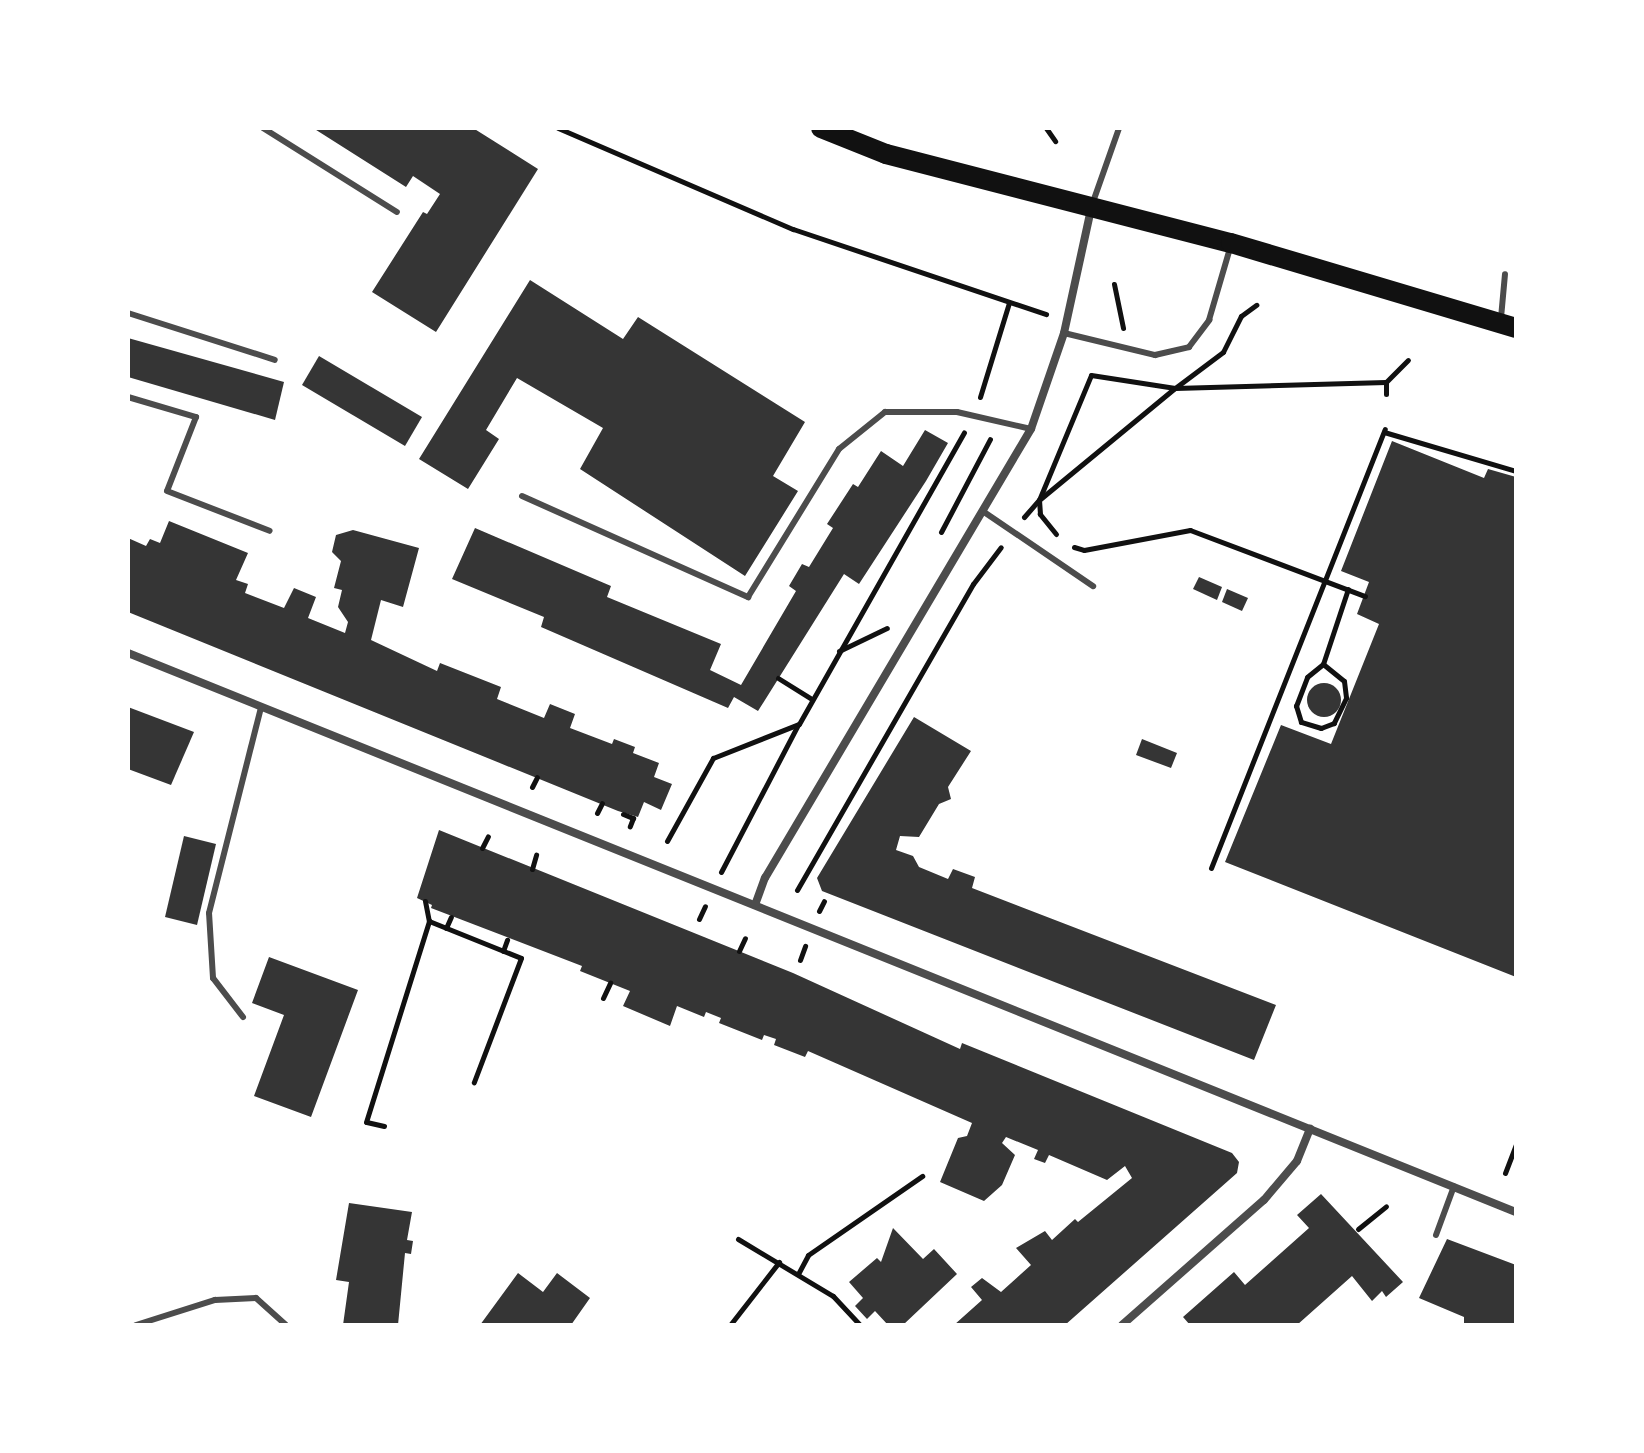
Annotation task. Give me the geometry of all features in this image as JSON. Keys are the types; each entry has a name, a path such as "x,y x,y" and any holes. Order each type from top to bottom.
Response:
{"main road":[{"path":"821,128 886,154 1231,243 1508,326"}],"street":[{"path":"755,905 765,878 1031,429 1064,333 1091,209"},
{"path":"128,653 1514,1211 1516,1198"},
{"path":"1122,1325 1264,1200 1297,1161 1310,1128"}],"lane":[{"path":"263,128 397,212"},
{"path":"1091,209 1119,128"},
{"path":"1064,333 1155,355 1189,347 1209,320 1231,243"},
{"path":"1505,274 1508,326"},
{"path":"128,313 275,360"},
{"path":"128,397 196,417 167,491 270,531"},
{"path":"522,496 748,597 839,449 885,412 974,414 1031,429"},
{"path":"984,512 1093,586"},
{"path":"243,1017 213,978 209,913 261,707"},
{"path":"1436,1235 1454,1186"},
{"path":"136,1325 215,1300 256,1298 286,1325"}],"path":[{"path":"558,128 793,229 1067,320"},
{"path":"1046,128 1055,141"},
{"path":"699,919 811,699 974,414 1009,303"},
{"path":"797,890 973,584 1014,530 1039,500 1223,352 1241,316 1256,305"},
{"path":"1365,596 1190,530 1084,550 1056,534 1040,514 1039,500 1091,375 1175,388 1386,382 1408,360"},
{"path":"1386,382 1386,394"},
{"path":"938,537 990,445 991,419 980,396"},
{"path":"1211,868 1385,430 1516,471"},
{"path":"1323,664 1344,681 1346,698 1334,723 1321,728 1301,722 1296,706 1307,677 1323,664 1348,589"},
{"path":"839,651 887,628 894,615"},
{"path":"778,678 811,699"},
{"path":"667,841 713,758 799,724"},
{"path":"532,787 537,777"},
{"path":"597,813 602,803"},
{"path":"620,822 624,813 633,818 630,826"},
{"path":"482,848 488,836"},
{"path":"532,869 536,855"},
{"path":"384,1126 366,1122 429,921 425,901"},
{"path":"446,928 451,917"},
{"path":"429,921 521,958 474,1082"},
{"path":"739,951 745,938"},
{"path":"503,951 507,940"},
{"path":"603,998 610,983"},
{"path":"1505,1173 1516,1145"},
{"path":"798,1274 808,1255 922,1176"},
{"path":"1358,1229 1386,1206"},
{"path":"738,1239 833,1296 860,1325"},
{"path":"730,1325 779,1262"}],"building":[{"path":"313,128 473,128 538,169 436,332 372,292 423,212 427,214 440,194 413,176 406,187"},
{"path":"530,280 623,339 638,317 805,422 773,476 798,491 745,576 580,469 603,428 517,378 486,430 499,439 468,489 419,459"},
{"path":"128,338 284,382 275,420 128,377"},
{"path":"319,356 422,417 405,446 302,385"},
{"path":"925,430 948,443 926,481 859,584 844,574 758,711 734,697 728,708 541,627 544,617 452,579 475,528 611,586 607,597 721,644 710,670 741,685 796,591 789,586 802,564 809,567 833,528 827,524 853,484 858,487 881,451 903,466"},
{"path":"1392,441 1484,478 1488,469 1516,477 1516,977 1225,862 1281,725 1331,744 1379,624 1357,614 1369,582 1341,571"},
{"path":"169,521 248,553 236,580 248,584 245,593 284,608 294,588 316,597 308,618 345,633 348,622 338,607 342,590 334,588 341,561 332,552 336,535 353,530 419,548 403,607 381,600 371,640 437,671 440,663 501,687 497,699 544,718 550,704 575,714 570,728 612,744 614,739 635,747 633,753 659,763 654,777 672,784 661,810 644,802 638,817 618,811 128,612 128,538 146,546 150,539 160,543"},
{"path":"1199,577 1222,587 1217,600 1193,589"},
{"path":"1227,589 1248,598 1242,611 1222,602"},
{"path":"1324,683 1336,688 1341,700 1336,712 1324,717 1312,712 1307,700 1312,688"},
{"path":"128,707 194,732 171,785 128,769"},
{"path":"914,717 971,751 948,787 951,799 939,804 919,837 900,836 896,850 913,856 919,867 948,879 953,869 975,877 972,888 1276,1005 1254,1060 822,891 817,878"},
{"path":"1142,739 1177,753 1171,768 1136,755"},
{"path":"439,830 793,973 960,1049 962,1043 1232,1153 1239,1162 1237,1173 1065,1325 954,1325 982,1300 971,1287 982,1278 1001,1292 1031,1265 1016,1248 1045,1231 1052,1240 1075,1219 1078,1222 1132,1178 1125,1166 1107,1180 1049,1155 1045,1163 1034,1159 1038,1150 1006,1137 1002,1143 1015,1155 1002,1185 984,1201 940,1182 958,1138 967,1136 972,1123 808,1051 805,1057 774,1045 776,1039 764,1035 762,1040 719,1023 721,1018 706,1012 704,1017 677,1006 670,1026 623,1006 630,991 580,971 582,966 431,908 432,905 417,898"},
{"path":"184,836 216,844 197,925 165,917"},
{"path":"269,957 358,990 311,1117 254,1096 284,1015 252,1003"},
{"path":"1321,1194 1403,1282 1386,1297 1382,1291 1372,1301 1352,1276 1297,1325 1190,1325 1183,1317 1234,1272 1245,1285 1309,1228 1297,1215"},
{"path":"349,1203 412,1212 407,1240 413,1241 411,1254 405,1253 398,1325 343,1325 349,1282 336,1280"},
{"path":"893,1228 923,1259 934,1249 957,1274 903,1325 888,1325 875,1311 867,1319 855,1306 863,1298 849,1282 877,1258 881,1262"},
{"path":"1447,1239 1516,1265 1516,1325 1464,1325 1464,1317 1419,1298"},
{"path":"518,1273 543,1292 557,1273 590,1298 571,1325 480,1325"}]}
